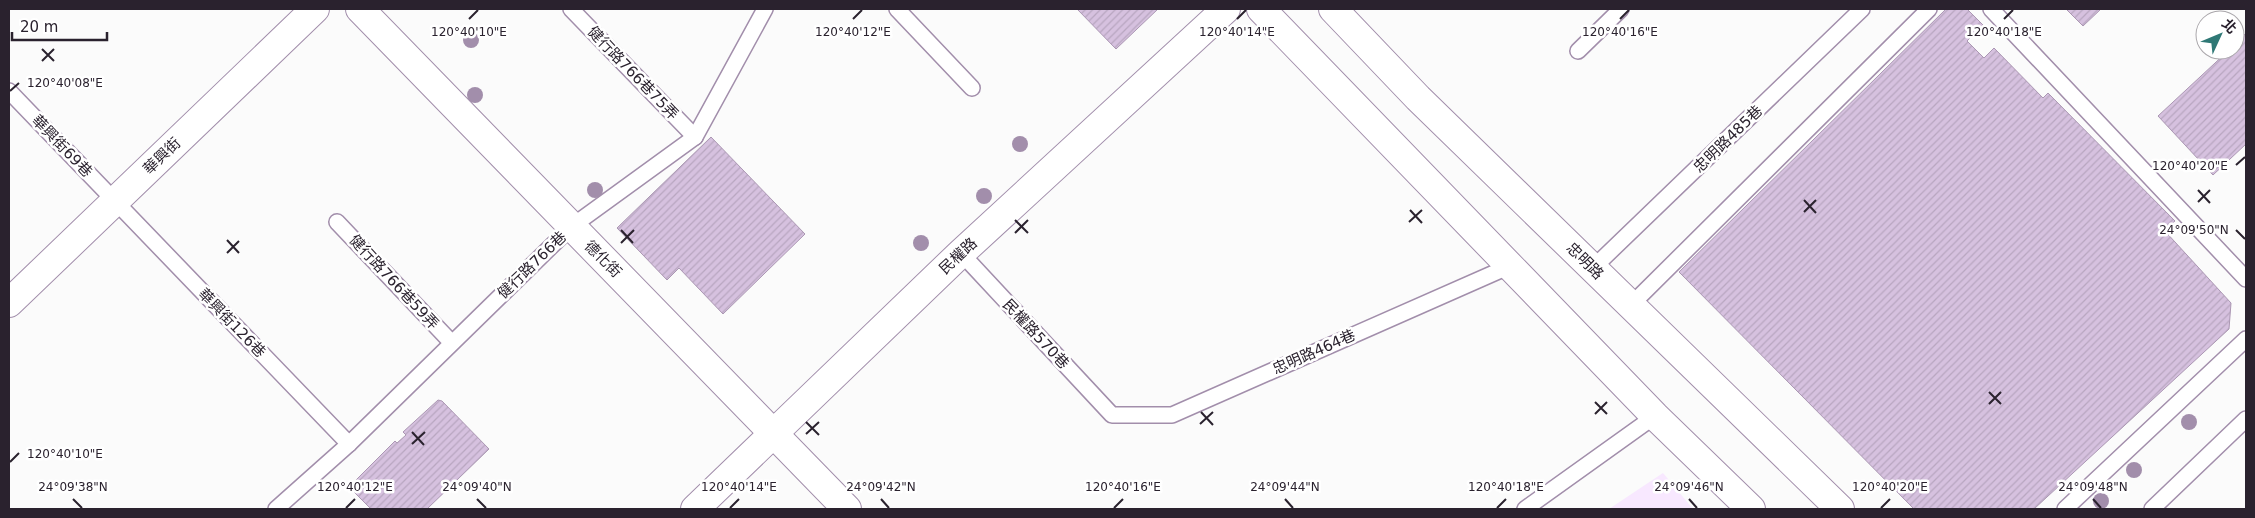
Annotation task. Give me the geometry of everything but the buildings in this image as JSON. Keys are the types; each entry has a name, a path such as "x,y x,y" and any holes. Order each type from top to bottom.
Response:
{"street":[{"name":"華興街","path":"9,303 315,9"},
{"name":"德化街","path":"360,9 846,509"},
{"name":"民權路","path":"695,509 961,253 1226,9"},
{"path":"1261,9 1655,416 1751,509"},
{"name":"忠明路","path":"1333,9 1418,98 1840,509"}],"lane":[{"name":"健行路766巷75弄","path":"571,9 695,137"},
{"name":"健行路766巷","path":"276,509 349,444 451,342 571,227 695,137 765,9"},
{"path":"897,9 972,88"},
{"path":"1578,51 1621,9"},
{"name":"忠明路485巷","path":"1593,268 1862,9"},
{"path":"1630,306 1929,9"},
{"path":"1991,9 2246,279"},
{"name":"華興街69巷","path":"9,91 114,201"},
{"name":"華興街126巷","path":"114,201 349,444"},
{"name":"健行路766巷59弄","path":"338,222 451,342"},
{"name":"民權路570巷","path":"961,253 1112,415"},
{"name":"忠明路464巷","path":"1112,415 1172,414 1510,266"},
{"path":"2065,509 2246,339"},
{"path":"1525,509 1655,416"},
{"path":"2152,509 2246,419"}],"shaded area":[{"path":"1663,473 1693,509 1609,509"}]}
